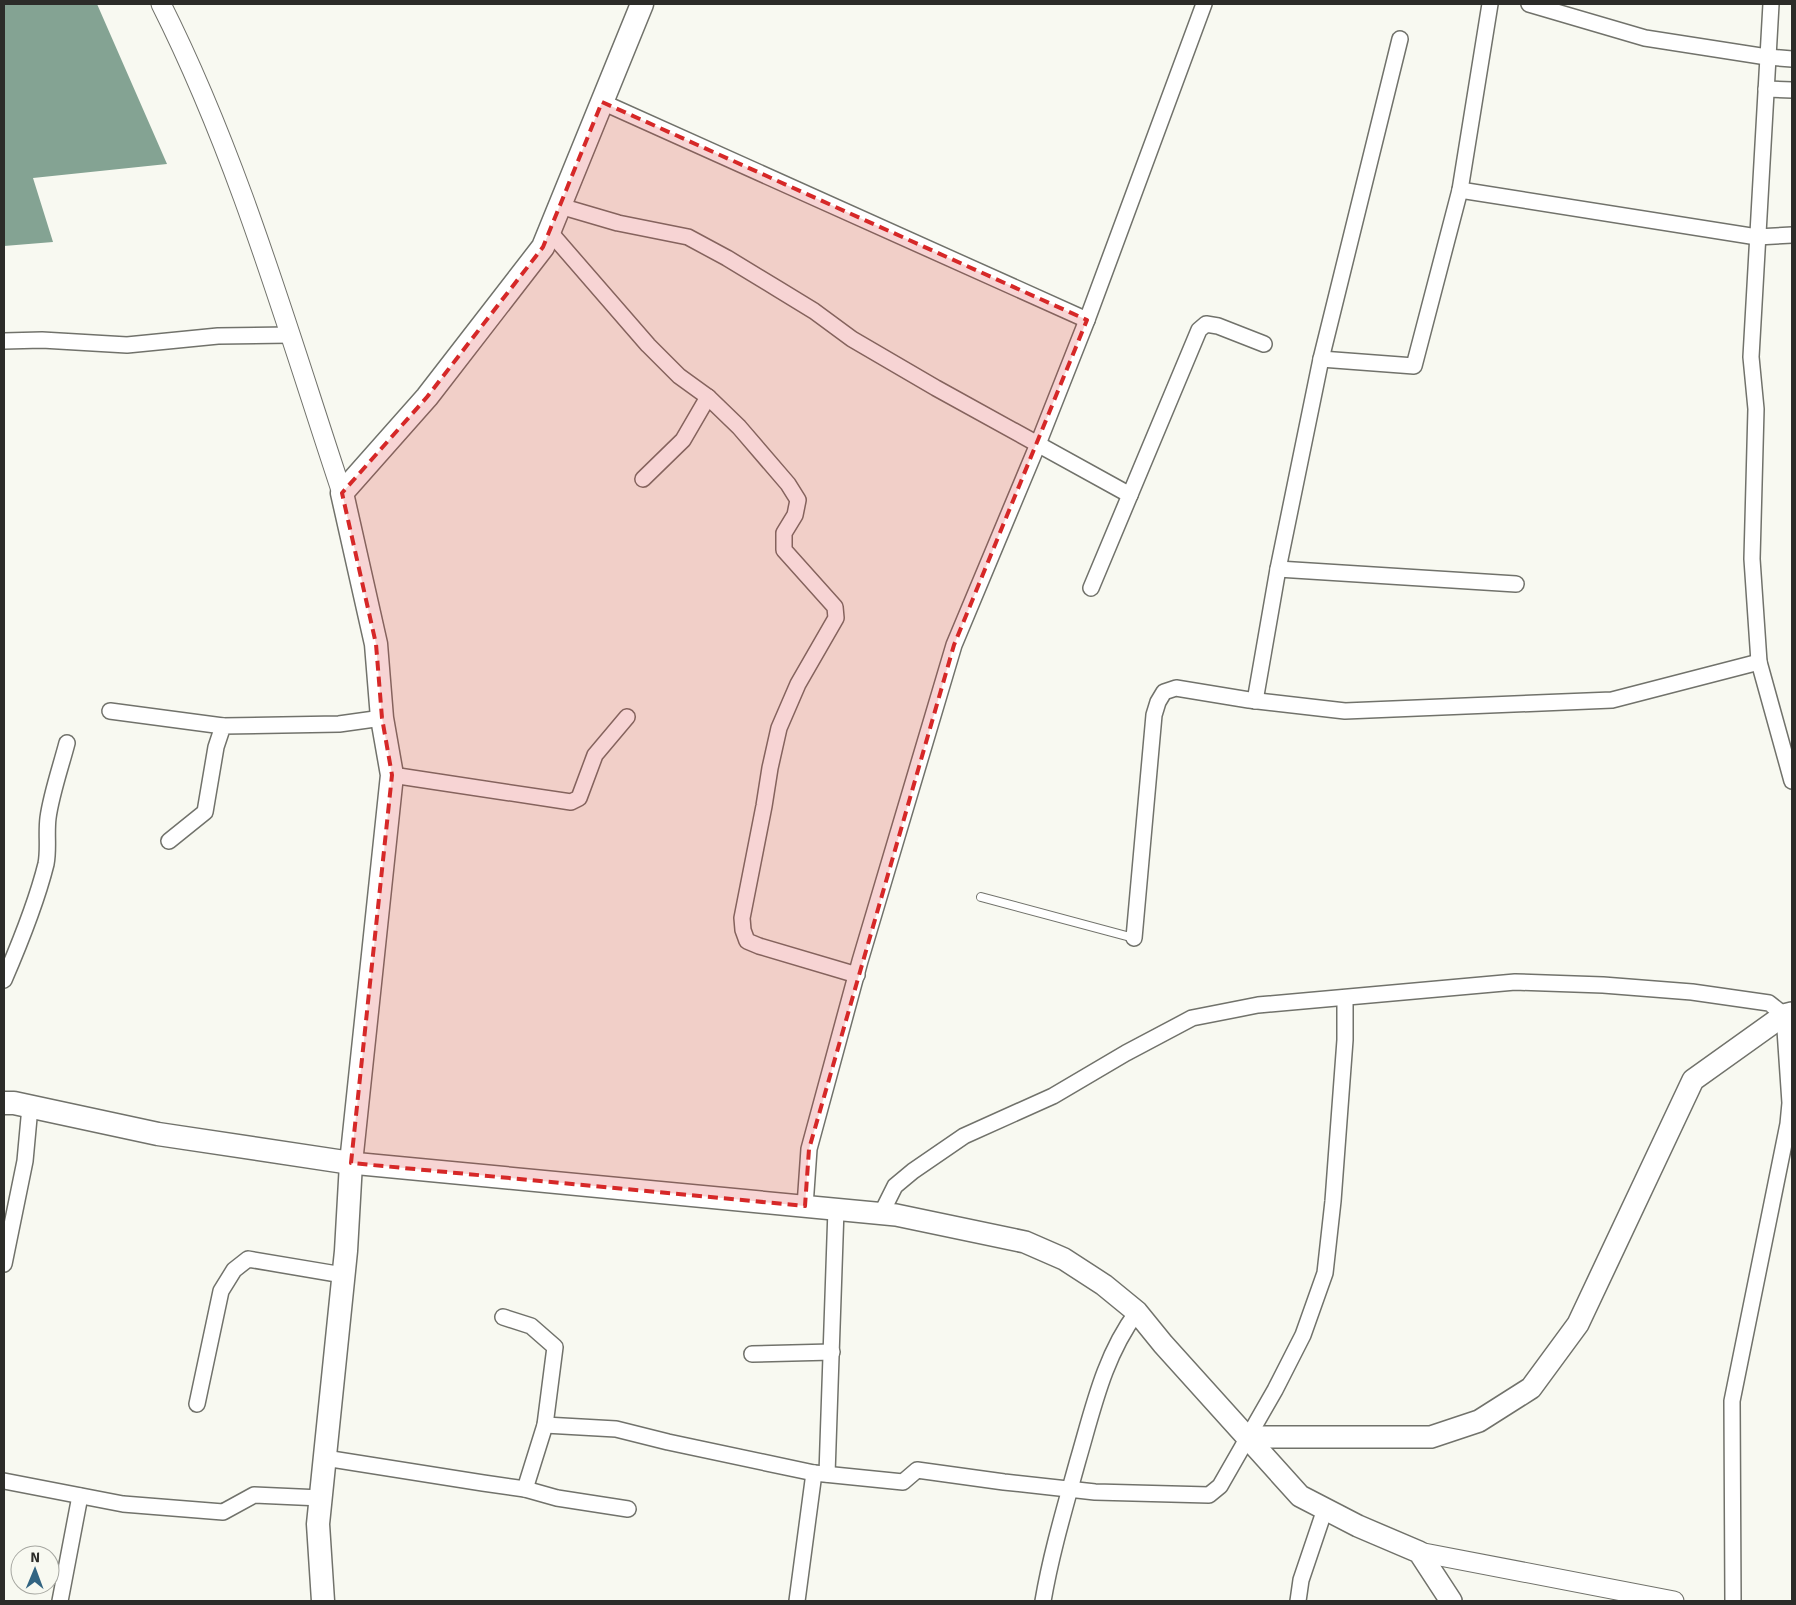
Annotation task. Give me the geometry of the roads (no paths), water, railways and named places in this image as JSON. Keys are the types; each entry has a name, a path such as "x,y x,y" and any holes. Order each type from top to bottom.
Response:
{"main road":[{"path":"323,1601 318,1524 344,1275 351,1163 392,775 382,718 376,644 342,493 427,397 543,247 642,4"},
{"path":"1247,1437 1431,1437 1479,1421 1531,1388 1578,1324 1693,1080 1788,1014"},
{"path":"4,1103 158,1134 351,1163 881,1214 964,1228 1025,1242 1064,1259 1104,1285 1137,1312 1300,1496 1358,1526 1418,1552 1451,1601"}],"street":[{"path":"161,4 177,35 241,188 342,493"},
{"path":"805,1206 809,1149 857,975 954,645 1088,320 1204,4"},
{"path":"1321,359 1414,366 1460,190 1490,4"},
{"path":"1529,4 1645,38 1767,57 1792,59"},
{"path":"1771,4 1751,356 1756,409 1752,560 1758,662 1792,782"},
{"path":"1255,701 1278,569 1321,359 1400,40"},
{"path":"1766,89 1792,90"},
{"path":"602,102 1088,320"},
{"path":"1460,190 1757,237 1792,235"},
{"path":"560,206 618,223 688,237 727,258 814,311 852,339 936,388 1130,495"},
{"path":"549,231 648,345 679,376 708,397 745,434 788,484 798,500 795,515 784,533 784,550 835,607 836,618 798,684 779,728 742,918 743,930 747,941 759,946 857,975"},
{"path":"1091,588 1199,330 1206,324 1218,326 1264,344"},
{"path":"4,341 42,340 127,345 218,336 290,335"},
{"path":"643,479 683,440 708,397"},
{"path":"1278,569 1516,584"},
{"path":"1134,938 1154,715 1158,702 1164,692 1176,688 1255,701 1345,711 1612,700 1758,662"},
{"path":"110,710 224,726 338,724 382,718"},
{"path":"392,775 571,802 579,798 596,755 627,717"},
{"path":"168,841 205,812 216,747 224,726"},
{"path":"4,980 25,930 46,864 49,847 48,816 67,743"},
{"path":"881,1214 895,1186 913,1170 964,1136 1053,1096 1126,1053 1192,1018 1258,1005 1515,982 1692,992 1769,1002 1788,1014 1790,1103 1788,1124 1732,1401 1733,1601"},
{"path":"545,1425 616,1429 668,1442 821,1473 903,1482 917,1470 1095,1492 1209,1495 1220,1486 1275,1390 1303,1334 1325,1273 1333,1201 1345,1040 1345,998"},
{"path":"4,1264 25,1161 30,1107"},
{"path":"797,1601 821,1473 832,1352 836,1209"},
{"path":"197,1404 221,1291 234,1270 248,1259 344,1275"},
{"path":"1042,1601 1070,1488 1099,1388 1113,1350 1125,1328 1137,1312"},
{"path":"503,1317 531,1326 554,1346 545,1425 525,1489"},
{"path":"752,1354 832,1352"},
{"path":"325,1458 525,1489 557,1498 628,1510"},
{"path":"4,1481 123,1504 223,1512 254,1495 321,1498"},
{"path":"60,1601 80,1496"},
{"path":"1298,1601 1301,1580 1325,1509"},
{"path":"1418,1552 1674,1601"}],"lane":[{"path":"981,897 1134,938"}]}
